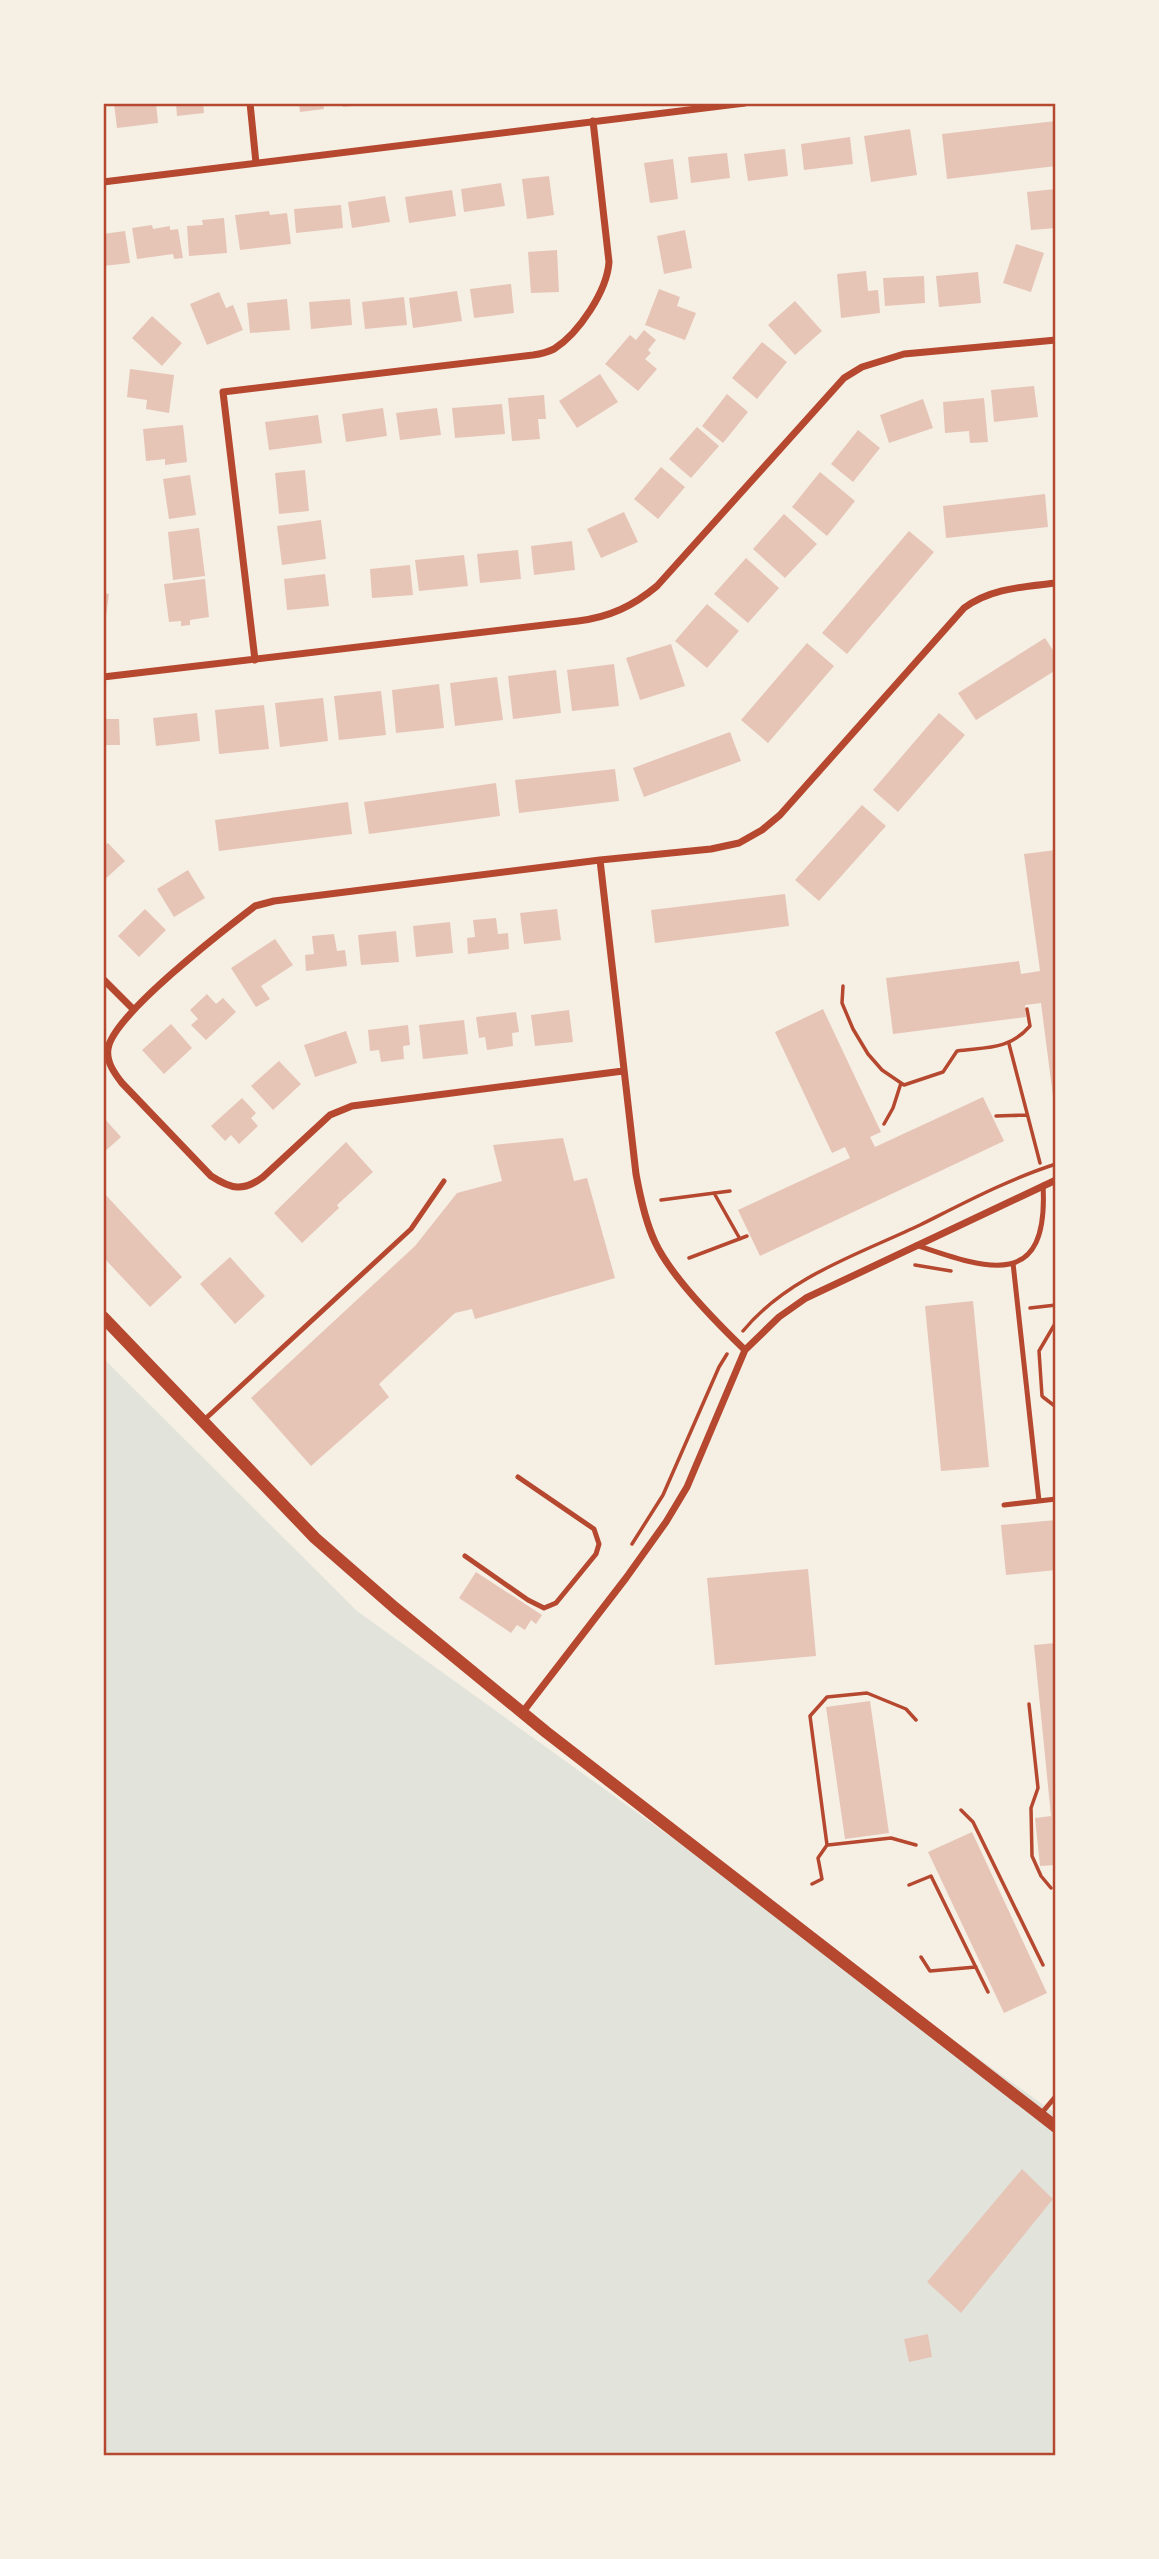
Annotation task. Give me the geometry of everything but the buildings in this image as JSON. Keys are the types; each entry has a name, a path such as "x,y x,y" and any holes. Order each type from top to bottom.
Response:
{"street":[{"path":"250,103 256,163"},
{"path":"103,182 745,103"},
{"path":"255,660 223,392 533,355 551,351 562,343 571,335 602,291 608,277 609,262 593,121"},
{"path":"103,677 578,621 621,611 642,599 657,586 844,378 862,367 904,354 1056,340"},
{"path":"623,1071 352,1106 330,1115 252,1186 238,1188 211,1176 122,1083 111,1066 108,1049 114,1034 133,1009 255,906 274,901 600,860 711,849 739,843 762,830 780,815 964,608 979,597 998,591 1056,583"},
{"path":"600,860 636,1174 645,1213 655,1243 678,1277 745,1350"},
{"path":"103,979 133,1009"},
{"path":"522,1713 626,1578 680,1499 745,1350 779,1317 806,1298 1056,1180"},
{"path":"103,1317 315,1538 522,1713 1056,2127"}],"lane":[{"path":"203,1421 411,1229 444,1181"},
{"path":"916,1245 970,1263 993,1266 1013,1263 1028,1256 1039,1239 1044,1205 1043,1185"},
{"path":"1013,1263 1039,1501"},
{"path":"465,1556 528,1601 544,1608 556,1604 596,1554 599,1544 594,1529 518,1477"},
{"path":"1004,1505 1056,1499"},
{"path":"1040,2115 1056,2096"}],"path":[{"path":"844,986 842,1003 868,1055 882,1070 904,1085 943,1072 957,1051 1009,1044 1019,1038 1030,1026 1027,1009"},
{"path":"1009,1044 1040,1163"},
{"path":"884,1124 893,1108 901,1083"},
{"path":"996,1116 1027,1115"},
{"path":"662,1200 730,1191"},
{"path":"714,1193 740,1239"},
{"path":"689,1258 747,1236"},
{"path":"1019,1309 1056,1305"},
{"path":"1042,1396 1039,1351 1056,1322"},
{"path":"632,1545 663,1495 719,1367"},
{"path":"812,1884 822,1879 818,1858 827,1845 810,1716 827,1698 867,1693 906,1709 916,1720"},
{"path":"1030,1704 1038,1788 1031,1808 1032,1856 1051,1888"},
{"path":"961,1810 973,1822 1043,1965"},
{"path":"827,1845 891,1838 916,1845"},
{"path":"909,1885 931,1876 988,1992"},
{"path":"921,1957 930,1971 976,1967"}],"shaded area":[{"path":"103,1358 357,1611 1056,2114 1056,2456 103,2456"}]}
